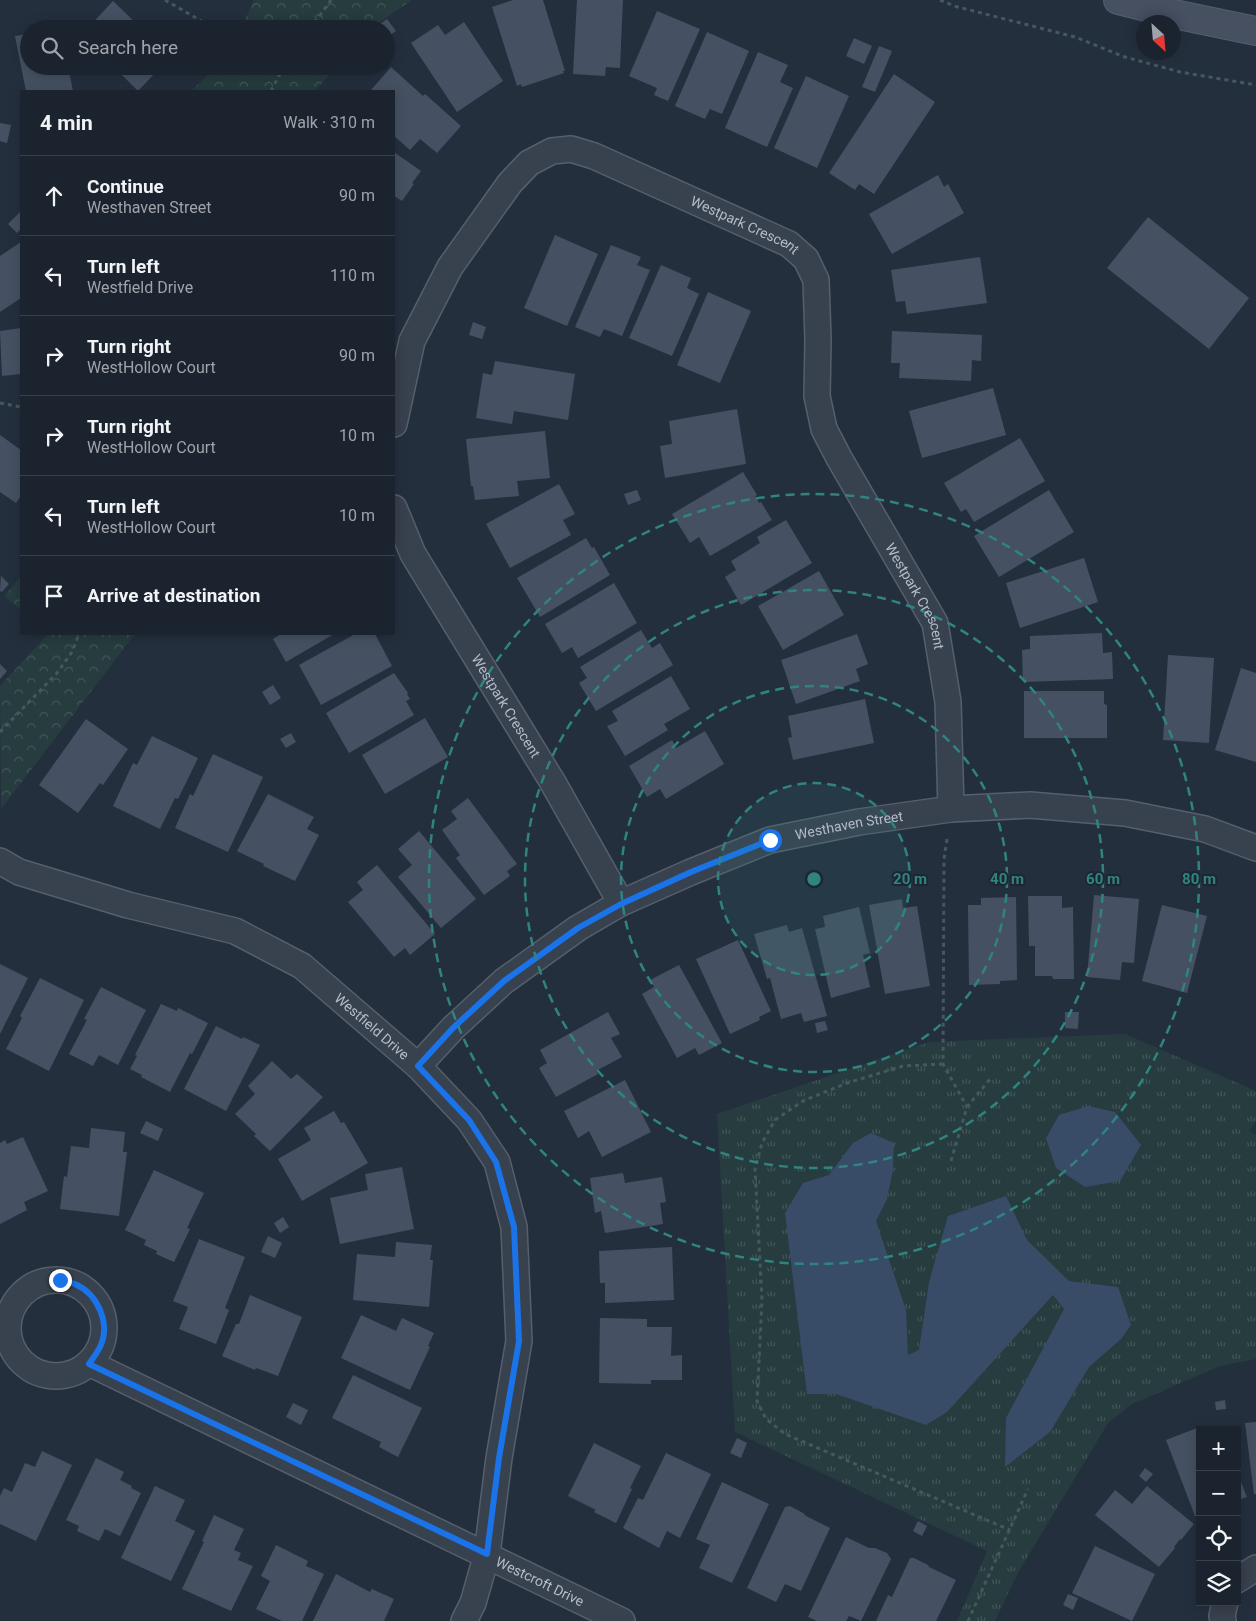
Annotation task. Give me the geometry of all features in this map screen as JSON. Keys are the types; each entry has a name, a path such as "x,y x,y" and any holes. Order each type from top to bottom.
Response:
{"main road":[{"path":"1118,0 1256,31"}],"street":[{"name":"Westpark Crescent","path":"395,419 412,341 450,267 510,183 528,163 552,151 571,149 594,156 789,244 806,259 816,280 817,396 824,429 848,475 935,623 948,702 951,809"},
{"name":"Westpark Crescent","path":"395,510 413,554 552,781 621,904"},
{"name":"Westhaven Street","path":"418,1066 453,1028 504,981 578,928 621,904 691,872 770,840 859,822 951,809 1030,805 1125,813 1205,829 1256,848"},
{"name":"Westfield Drive","path":"0,861 19,872 128,906 235,931 302,966 418,1066 469,1120 496,1162 514,1227 519,1341 499,1458 487,1554 470,1611 464,1621"},
{"name":"Westcroft Drive","path":"89,1364 487,1554 529,1577 622,1621"},
{"path":"1241,1577 1256,1568"},
{"path":"1223,1606 1223,1621"}],"path":[{"path":"165,0 199,20"},
{"path":"317,20 331,0"},
{"path":"940,0 954,6 1075,37 1134,60 1180,72 1256,84"},
{"path":"271,90 278,75"},
{"path":"0,402 20,408"},
{"path":"0,732 57,673 72,652 79,635"},
{"path":"951,809 944,859 943,1064 967,1106"},
{"path":"943,1064 903,1066 847,1083 803,1101 775,1120 762,1143 755,1170 762,1300 757,1401 766,1419 786,1434 1010,1530"},
{"path":"951,1161 967,1106 990,1079"},
{"path":"968,1621 1028,1489"}],"green space":[{"path":"254,0 412,0 383,20 245,20"},
{"path":"208,75 329,75 316,90 192,90"},
{"path":"20,578 20,609 4,596"},
{"path":"47,635 134,635 1,809 0,686"},
{"path":"1125,1034 1256,1091 1256,1121 1249,1131 1256,1135 1256,1359 1220,1366 1132,1404 1108,1423 1019,1571 995,1621 957,1621 987,1551 735,1432 717,1114 929,1042"}],"water":[{"path":"1088,1106 1115,1112 1141,1145 1120,1181 1085,1187 1056,1168 1046,1138 1059,1115"},
{"path":"871,1133 894,1143 893,1170 887,1199 876,1221 906,1310 908,1355 919,1350 929,1282 948,1216 1006,1196 1027,1240 1069,1281 1118,1287 1131,1325 1121,1339 1089,1367 1050,1432 1005,1467 1006,1418 1064,1309 1053,1295 947,1412 926,1425 836,1394 807,1394 785,1213 803,1183 829,1175 853,1143"}],"building":[{"path":"513,0 543,0 565,71 563,71 564,73 522,87 521,84 517,86 492,7"},
{"path":"577,0 623,0 620,68 606,67 605,76 573,74"},
{"path":"113,1 133,20 95,20"},
{"path":"657,11 700,29 668,101 654,95 657,88 629,76"},
{"path":"464,22 503,81 457,112 411,43 438,25 445,35"},
{"path":"707,32 749,51 722,114 710,109 705,119 675,106"},
{"path":"20,35 20,61 15,36"},
{"path":"854,38 872,46 864,64 846,56"},
{"path":"879,46 892,51 875,92 862,87"},
{"path":"758,52 788,65 780,82 793,88 767,147 725,128"},
{"path":"395,71 461,126 437,153 420,139 410,150 395,137 395,90 371,90 384,75 395,75"},
{"path":"894,74 935,102 874,194 859,184 855,190 829,173"},
{"path":"23,75 70,75 73,90 26,90"},
{"path":"122,75 153,75 139,90"},
{"path":"806,76 849,96 817,168 774,148"},
{"path":"0,123 11,125 7,143 0,141"},
{"path":"395,153 421,171 402,201 395,197"},
{"path":"938,175 944,187 948,184 964,213 892,254 869,214"},
{"path":"20,212 20,230 17,233 8,224"},
{"path":"1148,217 1249,298 1209,349 1107,268"},
{"path":"555,235 598,254 567,326 524,308"},
{"path":"20,243 20,299 0,312 0,256"},
{"path":"611,245 641,257 637,265 650,270 622,336 604,329 600,337 575,327"},
{"path":"980,257 987,303 907,314 905,301 896,302 891,270"},
{"path":"661,265 691,278 687,288 699,294 672,356 629,338"},
{"path":"708,292 751,311 720,383 677,365"},
{"path":"473,322 486,327 482,339 469,335"},
{"path":"20,328 20,374 2,376 0,331"},
{"path":"892,331 982,335 981,361 972,360 971,381 899,378 900,363 891,363"},
{"path":"495,361 575,374 568,420 514,411 512,424 476,418 483,373 492,375"},
{"path":"993,388 1006,435 922,458 909,411"},
{"path":"737,409 746,464 665,478 660,446 672,444 669,421"},
{"path":"545,431 550,478 517,481 519,496 475,500 473,486 471,486 466,439"},
{"path":"0,435 20,449 20,497 16,503 0,492"},
{"path":"1020,438 1045,481 974,522 966,509 961,512 944,483"},
{"path":"743,472 757,495 755,496 759,503 761,502 772,520 710,556 699,537 690,543 672,514"},
{"path":"559,484 575,514 563,520 571,535 510,568 486,524"},
{"path":"637,490 641,500 628,505 624,494"},
{"path":"1049,490 1074,532 999,577 974,536"},
{"path":"786,520 812,563 741,605 725,577 736,570 731,561 760,543 757,537"},
{"path":"586,538 592,548 594,547 610,575 540,617 517,578"},
{"path":"1084,558 1098,602 1020,628 1006,583"},
{"path":"819,571 844,615 783,650 758,606"},
{"path":"1,576 9,584 2,592 0,591"},
{"path":"614,583 637,623 578,658 572,647 562,653 545,624"},
{"path":"641,630 652,648 660,643 673,665 596,711 579,683 587,678 580,667"},
{"path":"1102,633 1103,653 1112,652 1113,679 1023,682 1022,650 1030,649 1030,636"},
{"path":"857,634 868,664 856,669 860,681 796,704 781,660"},
{"path":"279,635 332,635 286,662 273,639"},
{"path":"353,635 376,635 392,666 321,705 299,665"},
{"path":"1168,655 1214,658 1209,743 1163,740"},
{"path":"0,664 7,671 0,679"},
{"path":"1241,668 1256,673 1256,762 1215,750"},
{"path":"394,673 408,693 410,699 406,701 414,715 349,753 326,713"},
{"path":"671,676 690,709 664,724 668,730 625,756 607,726 618,721 612,711"},
{"path":"273,685 281,698 270,705 262,692"},
{"path":"1024,691 1104,691 1104,704 1107,705 1107,738 1024,738"},
{"path":"865,699 874,743 793,760 788,738 792,737 788,716"},
{"path":"425,718 448,757 385,794 362,755"},
{"path":"86,719 128,749 103,785 100,783 78,813 39,785"},
{"path":"705,731 724,764 666,799 660,789 647,797 629,766 672,740 676,748"},
{"path":"291,733 296,742 286,748 280,739"},
{"path":"152,736 198,758 178,799 175,798 160,829 113,806 133,763 137,765"},
{"path":"213,754 263,777 228,852 175,828 190,794 193,796"},
{"path":"268,794 314,817 307,829 319,835 295,881 237,851"},
{"path":"468,798 517,864 507,871 510,876 484,895 456,858 460,855 442,830 457,819 451,811"},
{"path":"419,831 476,899 441,928 398,877 412,865 398,849"},
{"path":"377,865 435,934 410,955 405,948 394,957 348,902 363,890 357,882"},
{"path":"1094,895 1139,899 1134,963 1122,962 1120,980 1087,977"},
{"path":"1028,896 1062,896 1062,908 1073,907 1074,979 1053,979 1052,976 1035,976 1035,946 1029,946"},
{"path":"1016,897 1017,980 1000,981 1000,984 969,985 968,905 981,905 981,898"},
{"path":"902,899 903,908 917,906 930,986 885,994 869,905"},
{"path":"1162,905 1207,916 1187,993 1142,981"},
{"path":"859,907 870,953 863,955 870,987 831,998 815,929 825,927 823,916"},
{"path":"787,925 789,932 802,928 827,1016 804,1022 801,1013 781,1019 770,978 767,979 754,934"},
{"path":"738,940 771,1011 759,1017 760,1020 730,1034 696,959"},
{"path":"0,964 28,978 0,1034"},
{"path":"679,965 722,1043 699,1055 695,1048 677,1058 642,994 654,987 650,980"},
{"path":"40,978 84,1000 49,1071 6,1049 22,1018 20,1016"},
{"path":"101,987 146,1010 118,1065 99,1055 93,1066 69,1054 87,1020 84,1019"},
{"path":"161,1004 177,1011 178,1008 208,1023 170,1092 130,1069 137,1056 135,1055"},
{"path":"608,1012 620,1034 611,1038 622,1057 596,1071 598,1074 556,1097 539,1068 547,1063 540,1050"},
{"path":"1065,1012 1079,1012 1078,1029 1065,1028"},
{"path":"825,1021 828,1030 817,1033 815,1023"},
{"path":"216,1026 242,1039 243,1037 260,1045 226,1111 184,1089"},
{"path":"272,1061 291,1079 297,1074 323,1097 270,1151 254,1136 256,1134 235,1114 255,1094 248,1086"},
{"path":"625,1080 651,1132 602,1157 589,1131 578,1138 564,1111"},
{"path":"334,1111 341,1123 344,1122 368,1163 302,1201 278,1159 311,1140 304,1128"},
{"path":"146,1121 163,1129 158,1141 140,1133"},
{"path":"91,1128 125,1132 123,1152 127,1152 119,1216 60,1209 64,1176 67,1177 71,1146 89,1148"},
{"path":"23,1137 48,1191 24,1202 27,1210 0,1224 0,1143 5,1140 7,1144"},
{"path":"402,1167 414,1229 340,1244 330,1198 368,1190 365,1174"},
{"path":"154,1170 204,1193 187,1228 190,1229 174,1262 156,1254 157,1251 144,1245 146,1240 125,1230"},
{"path":"623,1173 625,1183 662,1177 666,1202 660,1203 663,1224 605,1233 601,1211 595,1213 590,1178"},
{"path":"283,1217 289,1227 280,1233 274,1223"},
{"path":"268,1236 282,1243 275,1258 261,1252"},
{"path":"199,1239 245,1257 225,1308 229,1310 216,1344 179,1329 188,1307 173,1301"},
{"path":"396,1242 432,1245 430,1260 433,1260 429,1307 353,1300 357,1254 395,1257"},
{"path":"672,1247 674,1300 605,1303 605,1283 600,1283 599,1251"},
{"path":"250,1295 302,1317 278,1376 256,1368 255,1370 222,1356 236,1324 239,1324"},
{"path":"361,1315 396,1331 402,1318 434,1333 428,1346 430,1347 410,1390 341,1358"},
{"path":"600,1318 647,1319 647,1327 672,1327 671,1356 682,1355 682,1380 651,1380 651,1384 599,1383"},
{"path":"353,1375 422,1408 398,1457 379,1447 381,1442 332,1418"},
{"path":"1225,1400 1226,1409 1216,1410 1215,1402"},
{"path":"293,1403 308,1410 301,1425 286,1417"},
{"path":"1256,1422 1256,1494 1254,1494 1245,1423"},
{"path":"1196,1428 1195,1516 1166,1440"},
{"path":"737,1438 747,1443 741,1458 730,1453"},
{"path":"594,1443 641,1466 616,1523 594,1512 596,1510 568,1496"},
{"path":"42,1451 72,1465 36,1541 0,1524 0,1496 4,1488 12,1492 25,1463 35,1467"},
{"path":"666,1453 711,1474 680,1538 667,1531 659,1548 623,1528 638,1498 643,1500"},
{"path":"96,1458 124,1472 120,1480 141,1493 120,1536 105,1529 99,1541 77,1531 79,1526 66,1520"},
{"path":"1145,1468 1153,1474 1146,1482 1139,1476"},
{"path":"722,1482 769,1504 732,1583 699,1568 710,1545 696,1539"},
{"path":"1241,1482 1247,1497 1241,1499"},
{"path":"155,1486 185,1500 175,1521 195,1531 171,1581 121,1558"},
{"path":"1147,1486 1194,1524 1159,1567 1095,1515 1115,1490 1132,1504"},
{"path":"790,1506 830,1528 801,1591 785,1584 776,1602 747,1588 785,1507"},
{"path":"214,1515 244,1529 234,1550 241,1553 238,1560 253,1566 231,1611 182,1589 204,1542 202,1541"},
{"path":"918,1521 927,1526 922,1536 913,1531"},
{"path":"846,1537 869,1548 875,1548 887,1553 891,1559 861,1621 849,1616 846,1621 817,1621 808,1617"},
{"path":"276,1545 308,1561 306,1566 324,1574 302,1621 282,1621 256,1609 270,1581 261,1576"},
{"path":"1095,1546 1155,1574 1132,1621 1072,1593"},
{"path":"910,1558 914,1558 956,1580 936,1621 876,1621 888,1595 892,1597"},
{"path":"336,1574 370,1592 372,1589 394,1599 384,1621 313,1621"},
{"path":"1068,1594 1078,1598 1073,1610 1063,1605"}],"route":[{"path":"60,1280 76,1284 95,1300 102,1314 104,1330 101,1346 89,1364 487,1554 499,1458 519,1341 514,1227 496,1162 469,1120 418,1066 453,1028 504,981 578,928 621,904 691,872 770,840"}]}
